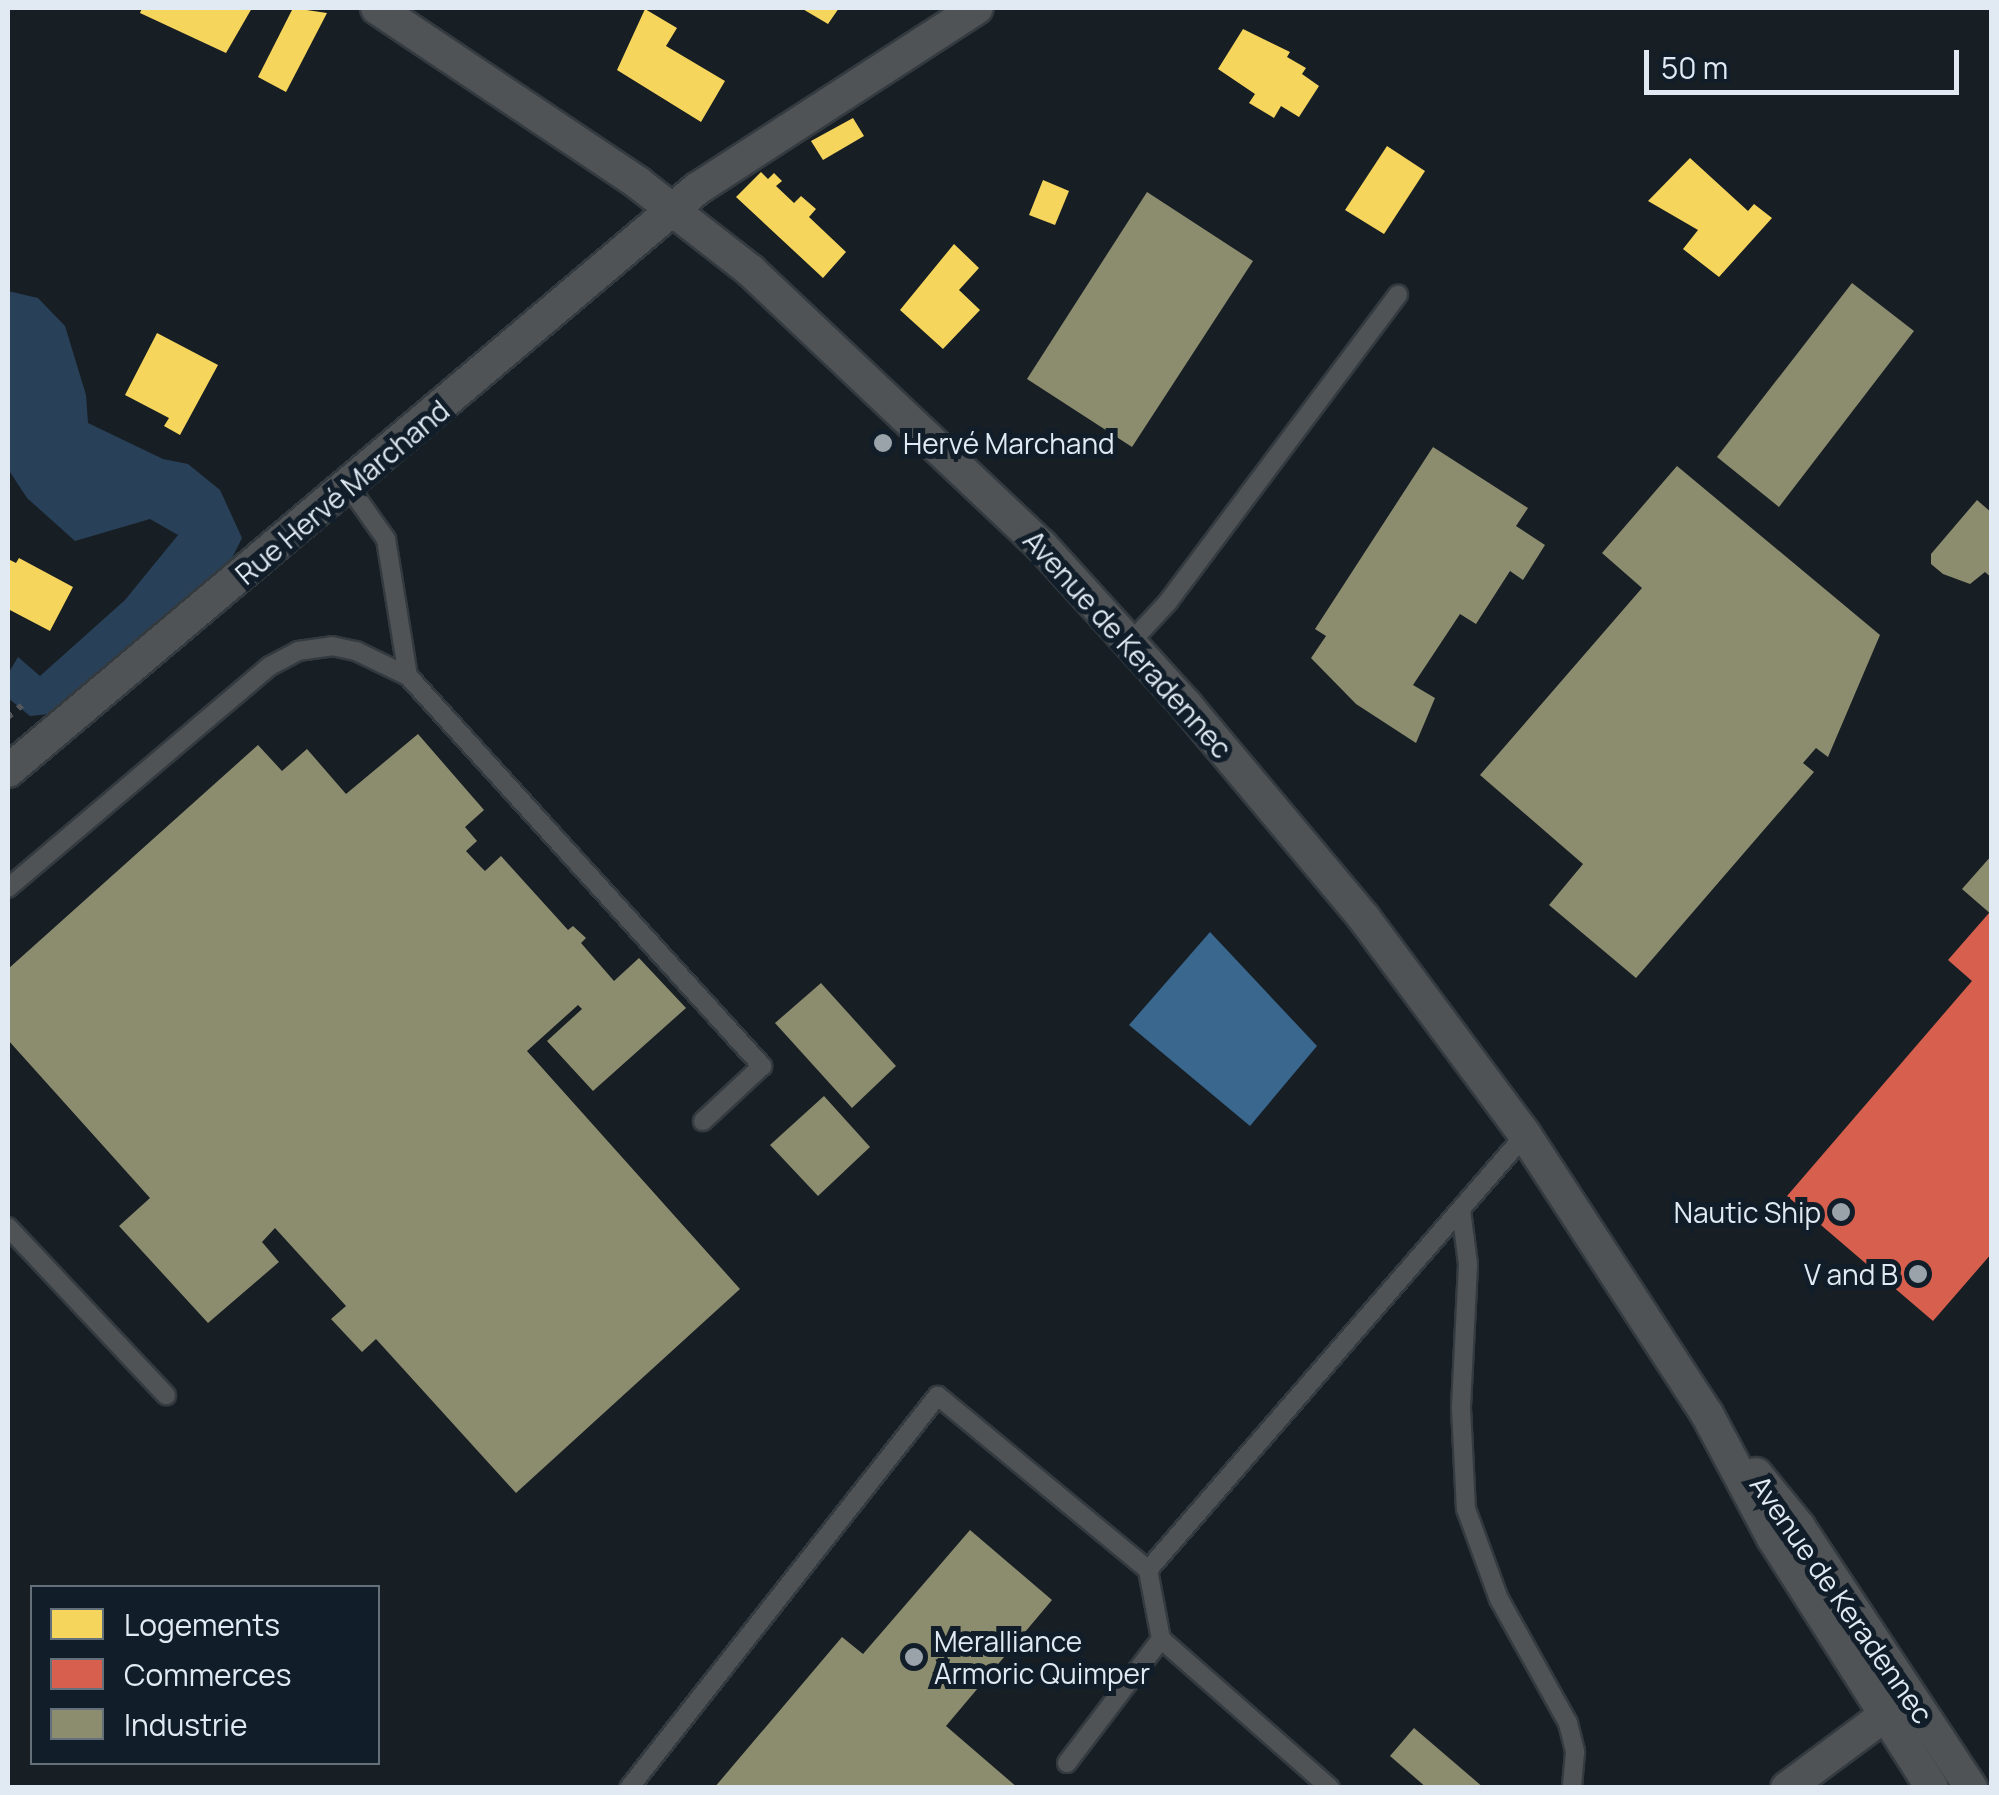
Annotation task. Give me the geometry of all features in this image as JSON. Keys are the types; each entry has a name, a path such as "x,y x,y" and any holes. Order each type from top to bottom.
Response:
{"street":[{"name":"Rue Hervé Marchand","path":"8,770 675,210 763,141 977,8"},
{"name":"Avenue de Keradennec","path":"392,11 675,210 806,322 1042,546 1130,642 1288,822 1525,1135 1707,1414 1773,1538 1898,1705 1971,1788"},
{"name":"Avenue de Keradennec","path":"1898,1705 1932,1788"},
{"path":"1787,1788 1898,1705"}],"lane":[{"path":"1130,642 1176,593 1398,294"},
{"path":"349,487 386,539 408,676"},
{"path":"8,888 284,659 332,646 408,676 762,1066 703,1121"},
{"path":"1148,1570 1525,1135"},
{"path":"1461,1210 1468,1264 1461,1408 1466,1509 1499,1600 1568,1722 1575,1752 1572,1788"},
{"path":"8,1227 166,1395"},
{"path":"629,1788 938,1396 1148,1570 1161,1639 1330,1788"},
{"path":"1067,1763 1161,1639"}],"shaded area":[{"path":"8,291 38,298 65,326 86,395 88,423 163,459 188,464 220,490 242,538 227,568 182,600 166,628 59,713 30,716 8,698 8,674 18,657 40,676 125,600 178,535 150,519 75,541 27,498 8,469"},
{"path":"1210,932 1317,1046 1250,1126 1129,1025"}],"building: Logements":[{"path":"142,8 252,8 226,53 140,13"},
{"path":"293,8 327,13 286,92 258,77"},
{"path":"801,8 839,8 828,24"},
{"path":"645,9 677,28 666,46 725,81 701,122 617,70"},
{"path":"1243,29 1290,52 1287,57 1306,68 1302,74 1319,86 1299,117 1281,106 1274,118 1249,103 1255,94 1218,69"},
{"path":"853,118 864,136 823,160 811,141"},
{"path":"1387,146 1425,171 1384,234 1345,210"},
{"path":"1690,158 1748,211 1754,204 1772,218 1719,277 1683,249 1698,230 1648,201"},
{"path":"761,172 768,179 774,173 782,181 776,186 794,203 801,196 816,209 809,217 846,252 823,278 736,197"},
{"path":"1043,180 1069,191 1055,225 1029,215"},
{"path":"954,244 979,268 959,290 980,310 943,349 900,310"},
{"path":"157,333 218,365 180,435 164,426 169,418 125,395"},
{"path":"19,558 73,587 50,631 8,609 8,559 16,563"}],"building: Commerces":[{"path":"1989,913 1992,1253 1933,1321 1787,1196 1972,981 1948,960"}],"building: Industrie":[{"path":"1147,192 1253,261 1132,447 1027,379"},
{"path":"1852,283 1914,331 1779,507 1717,457"},
{"path":"1433,447 1528,508 1516,526 1545,545 1523,580 1510,571 1476,624 1460,614 1413,685 1435,698 1416,743 1356,704 1311,658 1326,636 1315,629"},
{"path":"1677,466 1880,635 1828,757 1816,748 1803,763 1814,772 1636,978 1549,905 1583,864 1480,775 1642,588 1602,553"},
{"path":"1977,500 1992,513 1992,578 1985,572 1970,584 1943,574 1931,564 1931,554"},
{"path":"418,734 484,810 465,827 477,841 466,851 479,865 485,871 501,856 568,930 573,926 586,938 581,943 614,981 639,958 686,1008 593,1091 547,1041 582,1009 578,1005 527,1051 740,1289 516,1493 376,1339 362,1352 331,1319 346,1306 275,1228 262,1242 279,1262 208,1323 119,1226 150,1198 8,1040 8,969 258,745 282,771 307,749 346,794"},
{"path":"1992,855 1992,915 1962,889"},
{"path":"821,983 896,1066 852,1108 775,1023"},
{"path":"824,1096 870,1147 818,1196 770,1145"},
{"name":"Meralliance Armoric Quimper","path":"970,1530 1052,1600 946,1726 1018,1788 714,1788 842,1637 863,1654"},
{"path":"1414,1728 1484,1788 1427,1788 1390,1756"}],"place":[{"name":"Hervé Marchand","path":"883,443"},
{"name":"Nautic Ship","path":"1841,1212"},
{"name":"V and B","path":"1918,1274"},
{"name":"Meralliance Armoric Quimper","path":"914,1657"}]}
